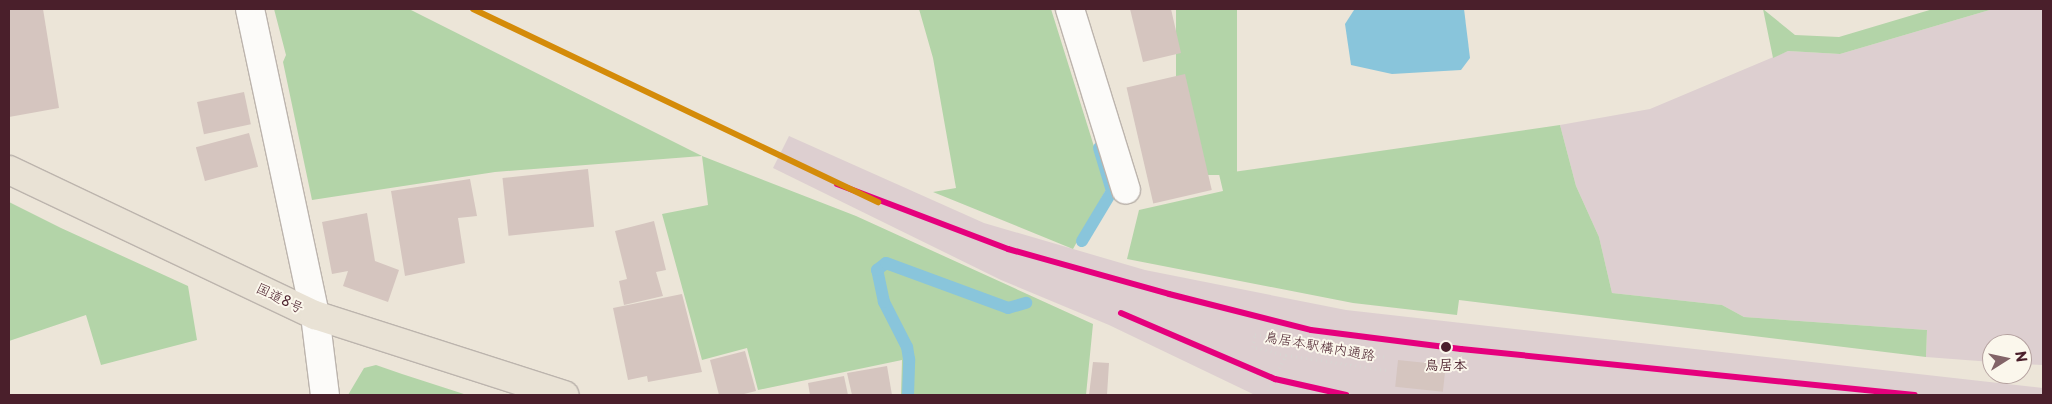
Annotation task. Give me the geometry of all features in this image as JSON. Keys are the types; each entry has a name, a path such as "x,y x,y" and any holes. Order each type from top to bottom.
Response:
{"highway":[{"name":"国道8号","path":"9,170 316,315 564,395"}],"street":[{"path":"250,9 316,315 325,395"},
{"path":"1070,9 1126,190"}],"path":[{"name":"鳥居本駅構内通路","path":"1266,395 1286,355 1253,347 1255,334 1388,357"},
{"path":"1286,355 1386,370"}],"shaded area":[{"path":"1993,9 2043,9 2043,365 2032,364 2032,334 1982,334 1982,361 1926,357 1927,330 1744,317 1722,305 1612,293 1599,237 1576,186 1560,125 1650,109 1788,51 1840,54"},
{"path":"789,136 984,223 1145,270 1346,310 1982,381 1982,384 2007,384 2043,388 2043,395 1255,395 1109,325 1001,280 773,168"}],"green space":[{"path":"274,9 409,9 702,156 495,172 312,200 283,62 286,55"},
{"path":"919,9 1051,9 1107,188 1073,249 933,192 956,188 933,58"},
{"path":"1176,9 1237,9 1237,175 1176,175"},
{"path":"1763,9 1795,35 1839,37 1933,9 1993,9 1840,54 1788,51 1773,58"},
{"path":"1560,125 1576,186 1599,237 1612,293 1722,305 1744,317 1927,330 1926,357 1459,300 1457,315 1353,303 1127,259 1139,210 1223,191 1219,174"},
{"path":"702,156 856,216 1093,324 1086,395 901,395 902,360 758,390 747,348 702,360 662,214 708,205"},
{"path":"9,202 188,286 197,340 101,365 86,315 9,341"},
{"path":"376,365 467,395 348,395 364,368"}],"water":[{"path":"1464,9 1470,58 1461,70 1392,74 1351,65 1345,24 1354,10"}],"building":[{"path":"9,9 43,9 59,108 9,117"},
{"path":"1130,9 1171,9 1181,53 1143,62"},
{"path":"1185,74 1212,190 1153,203 1127,87"},
{"path":"244,92 251,124 204,134 197,102"},
{"path":"249,133 258,167 205,181 196,147"},
{"path":"588,169 594,227 509,236 502,178"},
{"path":"470,179 477,216 458,218 465,263 405,276 391,191"},
{"path":"367,213 375,261 399,270 388,302 343,286 348,271 332,274 322,222"},
{"path":"654,221 666,270 656,272 663,296 624,305 619,281 627,279 615,231"},
{"path":"682,294 702,372 648,382 647,376 628,380 613,308"},
{"path":"745,351 756,391 740,395 719,395 710,360"},
{"path":"1398,360 1446,365 1443,392 1395,387"},
{"path":"1093,362 1109,363 1107,395 1089,395"},
{"path":"887,366 892,395 852,395 847,373"},
{"path":"844,376 848,395 810,395 808,383"}],"waterway":[{"path":"1082,241 1112,191 1099,148"},
{"path":"908,395 909,359 907,347 884,302 877,270 886,263 1008,308 1026,303"}],"transit line":[{"path":"473,9 878,202"},
{"path":"837,184 1008,249 1169,294 1311,330 1461,349 1915,395"},
{"path":"1121,313 1275,379 1346,395"}],"place":[{"name":"鳥居本","path":"1446,347"}]}
